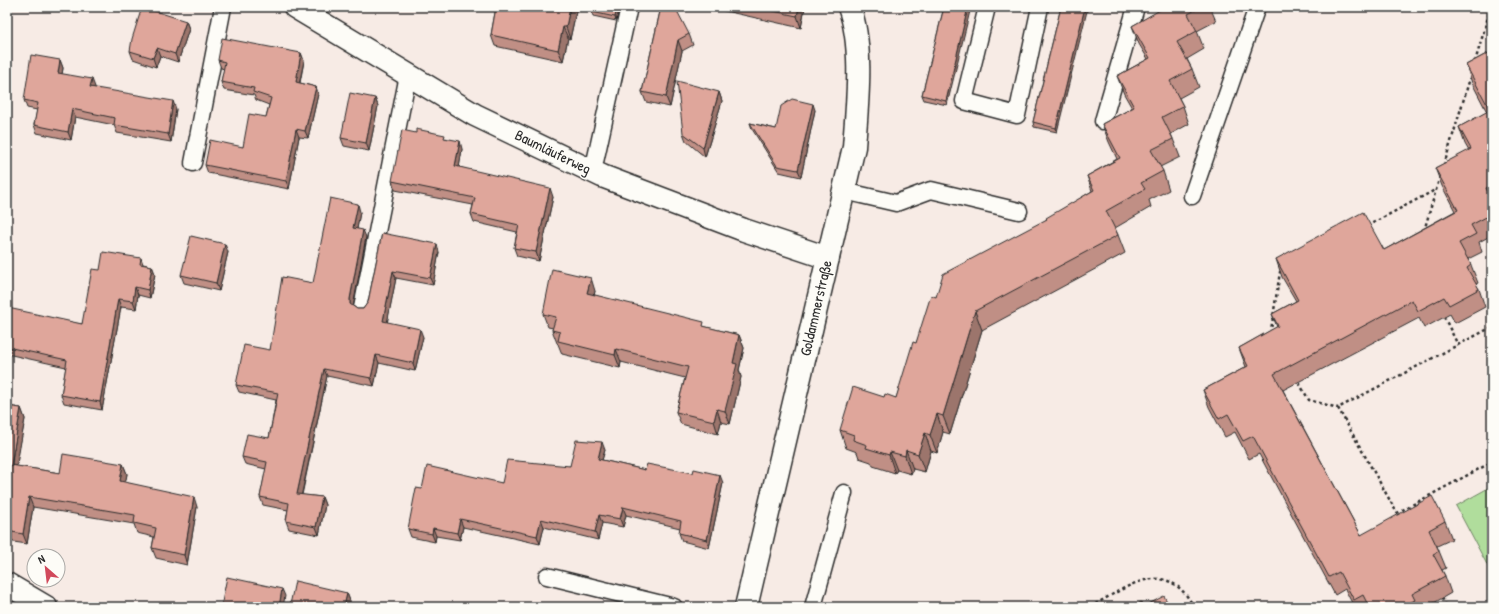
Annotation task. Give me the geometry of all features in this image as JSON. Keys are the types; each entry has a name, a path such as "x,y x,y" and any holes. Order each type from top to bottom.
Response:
{"street":[{"name":"Goldammerstraße","path":"746,607 854,147 858,80 856,37 849,7"},
{"name":"Baumläuferweg","path":"304,9 408,75 475,115 593,171 744,230 828,258"},
{"path":"7,584 46,607"}],"lane":[{"path":"193,163 223,7"},
{"path":"593,171 629,7"},
{"path":"987,7 964,101 1017,114 1040,7"},
{"path":"1103,121 1136,7"},
{"path":"1192,196 1257,7"},
{"path":"362,308 408,75"},
{"path":"844,191 896,203 931,190 1019,211"},
{"path":"813,607 844,493"},
{"path":"547,576 674,607"}],"path":[{"path":"1444,166 1491,7"},
{"path":"1422,238 1441,173"},
{"path":"1362,228 1437,189"},
{"path":"1274,335 1271,330 1280,272 1287,268"},
{"path":"1444,317 1458,345"},
{"path":"1300,382 1309,400 1338,408 1492,326"},
{"path":"1338,408 1400,519"},
{"path":"1397,513 1492,462"},
{"path":"1090,607 1131,585 1147,579 1156,578 1174,584 1183,592 1194,607"},
{"path":"1442,598 1447,607"}],"green space":[{"path":"1492,486 1492,574 1456,506"}],"building":[{"path":"142,7 186,21 175,54 157,48 153,58 130,51 132,39"},
{"path":"496,7 570,7 566,27 563,27 558,50 491,35"},
{"path":"593,7 617,7 615,17 592,12"},
{"path":"661,7 675,7 689,34 678,40 666,97 642,92"},
{"path":"754,7 799,7 797,16"},
{"path":"944,7 968,7 946,101 922,95"},
{"path":"1061,7 1085,7 1056,128 1033,122"},
{"path":"1165,7 1201,7 1188,14 1197,31 1177,42 1192,69 1170,81 1183,106 1162,117 1173,139 1151,150 1163,171 1141,183 1145,189 1106,211 1118,235 975,311 943,416 937,414 930,435 925,433 918,454 906,450 905,456 890,452 889,455 866,448 867,445 853,440 854,435 840,430 853,387 884,397 885,394 896,398 913,342 916,343 931,295 936,297 943,274 1047,219 1046,218 1094,190 1087,176 1120,158 1102,124 1134,107 1117,76 1150,58 1132,26"},
{"path":"222,38 301,53 296,82 316,87 305,131 296,129 286,181 205,165 210,140 243,147 249,114 266,117 271,98 253,92 254,88 221,82 225,62 218,60"},
{"path":"1492,51 1492,185 1486,188 1492,200 1492,214 1471,225 1476,234 1459,243 1471,265 1467,268 1479,289 1449,305 1444,297 1418,311 1412,300 1274,374 1361,535 1432,496 1445,521 1429,530 1439,551 1433,554 1445,576 1412,594 1415,600 1402,607 1369,607 1363,595 1354,600 1339,572 1329,577 1253,436 1243,441 1228,414 1219,419 1203,390 1248,366 1239,348 1278,326 1272,314 1298,300 1276,259 1363,212 1384,250 1458,210 1435,168 1471,149 1459,127 1490,110 1466,65"},
{"path":"31,55 60,60 58,73 92,79 90,87 173,101 168,134 114,125 115,118 72,109 68,132 34,125 38,103 24,100"},
{"path":"677,81 719,92 703,148 683,133"},
{"path":"350,93 375,98 366,143 341,138"},
{"path":"792,99 813,104 798,170 777,166 750,123 776,129 781,106"},
{"path":"416,129 445,135 444,138 460,141 455,166 550,188 536,252 514,248 519,225 471,214 475,198 392,181 402,130 416,133"},
{"path":"330,198 358,204 353,228 363,230 350,299 350,304 357,309 363,309 368,302 382,233 437,244 430,278 393,271 383,321 420,329 413,363 376,355 371,378 324,369 297,494 322,497 316,527 286,521 289,503 260,497 267,462 242,457 247,434 269,438 278,393 236,385 244,345 270,350 282,277 313,283"},
{"path":"191,236 225,244 216,283 181,275"},
{"path":"103,252 141,258 140,264 152,266 148,290 135,287 133,301 118,299 100,402 61,395 67,360 7,347 7,314 8,308 82,324 92,269 100,270"},
{"path":"552,269 591,278 587,293 704,322 703,326 739,335 733,363 737,364 725,411 717,409 714,421 676,412 688,367 616,349 615,355 558,341 560,332 552,330 556,317 543,314"},
{"path":"7,406 21,408 11,465 60,473 63,454 123,464 120,481 194,497 184,555 152,548 156,528 134,523 135,515 29,497 23,534 7,531"},
{"path":"576,440 602,442 598,459 645,470 647,464 693,473 694,469 720,475 707,540 679,533 681,521 623,507 620,519 599,515 595,532 541,519 537,536 460,519 457,533 433,528 432,534 408,529 416,488 422,489 427,466 502,483 507,460 570,466"},
{"path":"227,577 282,589 279,607 221,607"},
{"path":"295,581 347,593 344,607 299,607 290,605"},
{"path":"1164,596 1170,607 1143,607"},
{"path":"1141,602 1143,607 1133,607"}]}
